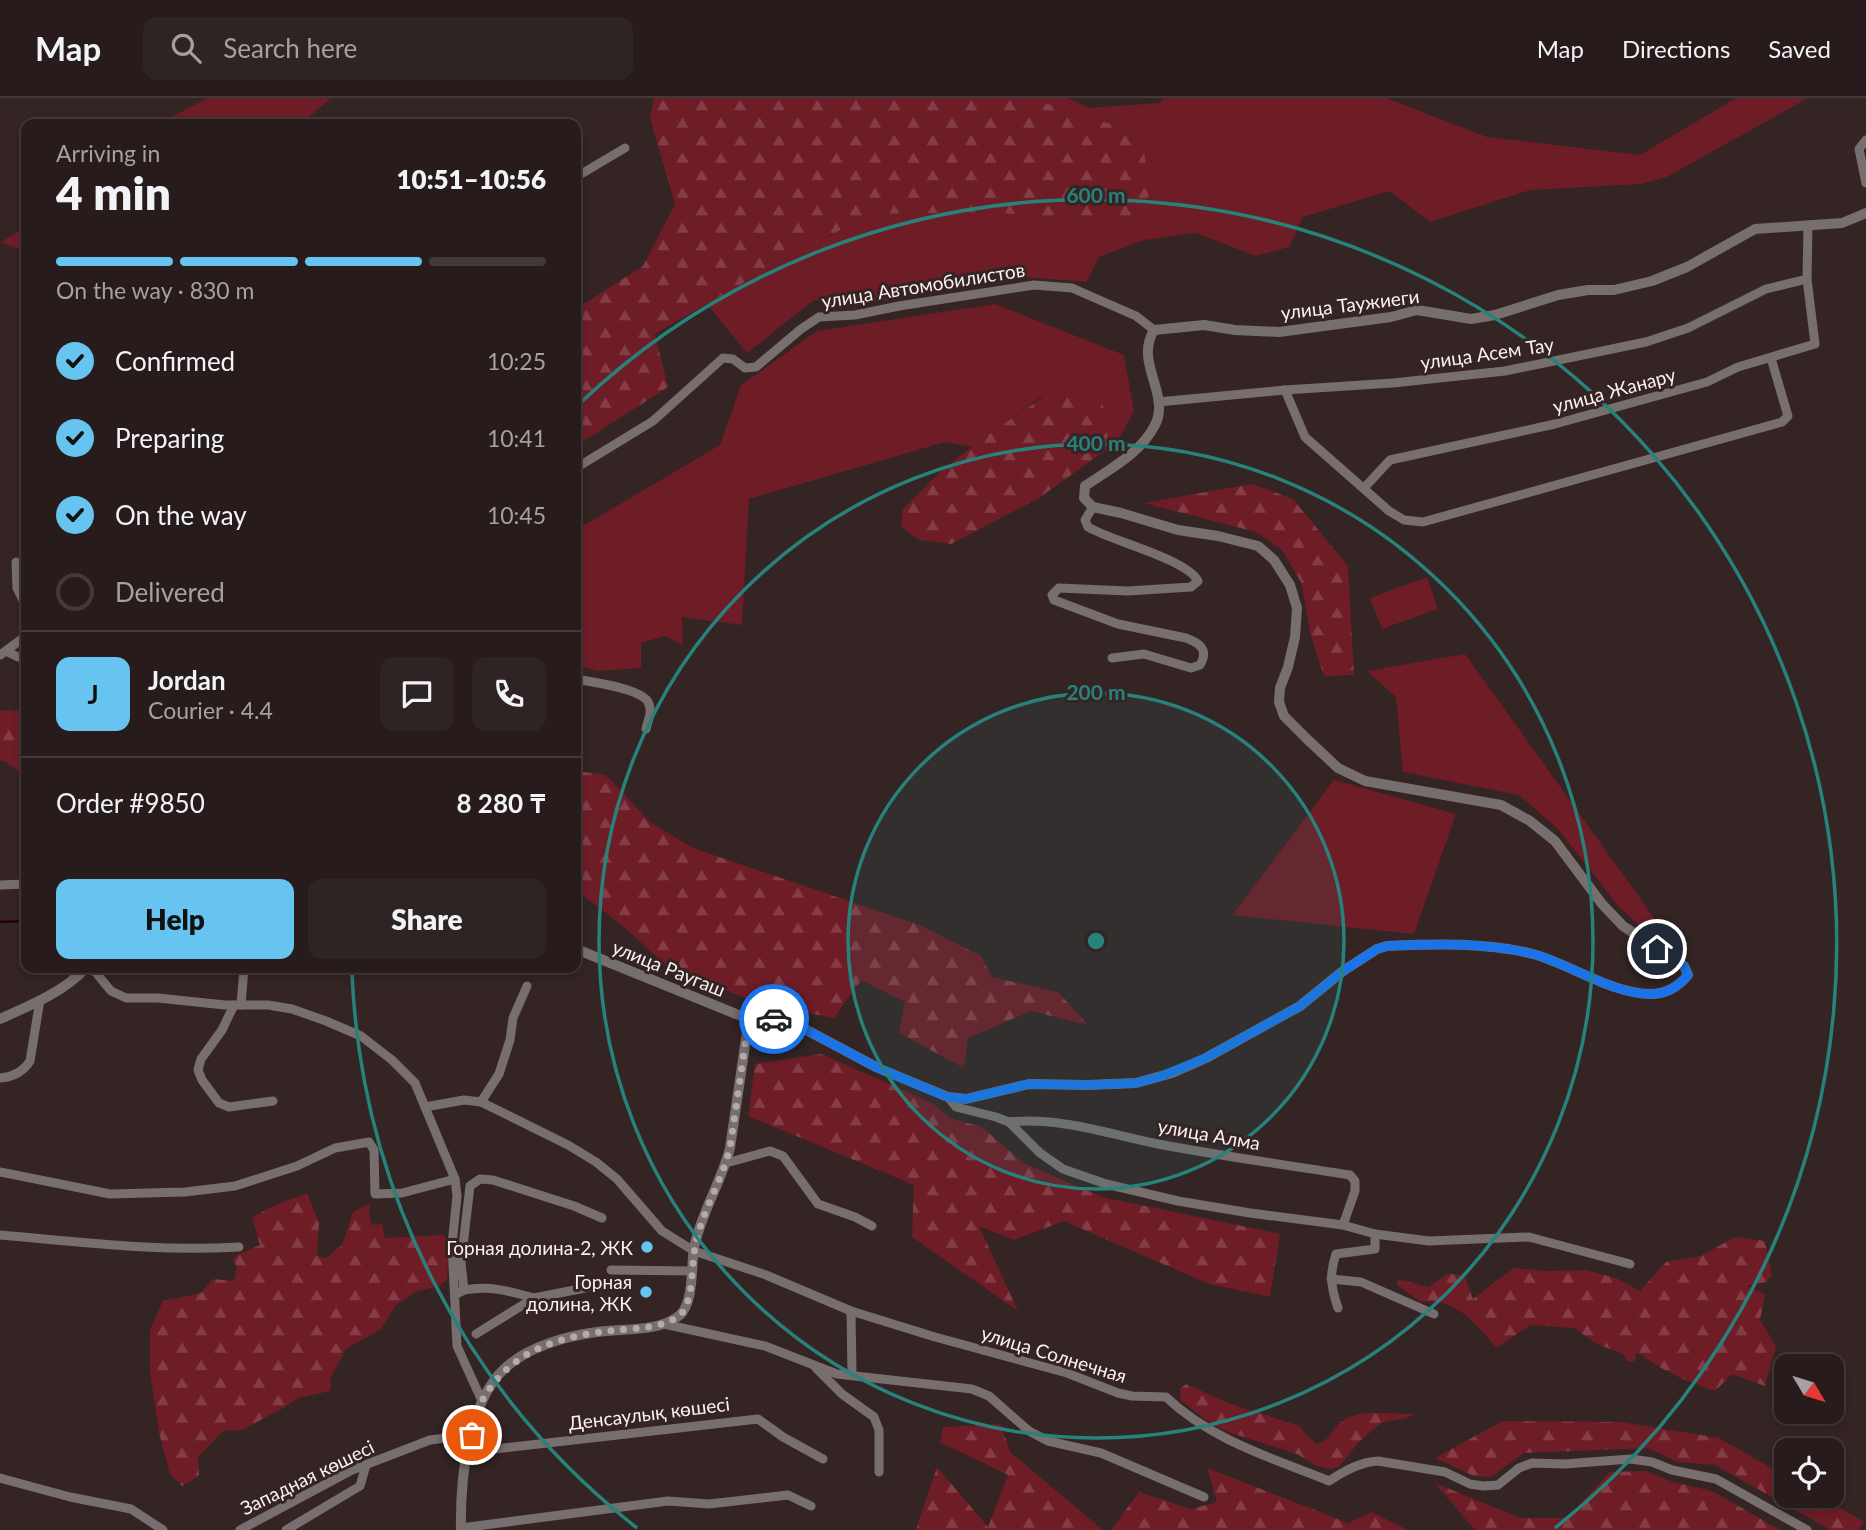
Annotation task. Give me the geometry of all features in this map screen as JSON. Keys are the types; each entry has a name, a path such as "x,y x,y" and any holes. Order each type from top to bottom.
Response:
{"street":[{"path":"1866,140 1859,149 1866,183"},
{"path":"581,174 625,148"},
{"name":"улица Таужиеги","path":"1154,330 1204,325 1279,332 1391,317 1417,310 1471,319 1495,315 1558,295 1588,290 1614,290 1652,281 1687,267 1755,229 1842,223 1866,213"},
{"path":"1807,279 1808,225"},
{"name":"улица Жанару","path":"1364,488 1390,460 1555,424 1707,382 1738,367 1815,344 1807,279"},
{"name":"улица Асем Тау","path":"1158,402 1505,371 1646,342 1688,328 1766,289 1807,279"},
{"name":"улица Автомобилистов","path":"581,465 653,421 723,358 733,359 745,368 756,367 819,317 855,315 961,295 1034,285 1072,288 1136,316 1154,330"},
{"path":"947,1097 966,1099 1029,1084 1136,1083 1159,1077 1206,1058 1300,1006 1343,971 1377,949 1387,946 1489,947 1534,954 1615,986 1649,994 1665,992 1680,985 1688,975 1684,966 1623,926 1602,904 1555,841 1530,821 1502,805 1365,781 1338,768 1307,739 1284,716 1279,702 1280,688 1295,637 1297,608 1290,585 1274,559 1258,546 1178,530 1093,507 1084,498 1085,486 1135,452 1155,425 1159,413 1158,402 1146,351 1154,330"},
{"path":"1285,390 1306,437 1389,511 1404,520 1423,522 1782,422 1788,416 1771,358"},
{"path":"1093,507 1085,520 1088,527 1153,552 1196,575 1198,581 1191,587 1128,591 1059,588 1054,591 1054,600 1118,624 1197,642 1204,649 1205,658 1200,665 1191,668 1144,654 1112,658"},
{"path":"16,562 17,588 21,596"},
{"path":"3,653 21,640"},
{"path":"3,653 21,657"},
{"path":"581,680 636,693 646,698 650,705 646,729"},
{"path":"0,885 21,884"},
{"name":"улица Раугаш","path":"581,951 749,1018 770,1018 799,1026 878,1068 947,1097"},
{"path":"0,1019 73,982 81,973"},
{"path":"96,973 111,991 126,998 268,1005 292,1009 361,1036 392,1060 415,1083 455,1179 457,1196 452,1245 460,1292"},
{"path":"243,973 237,1005 201,1059 198,1070 219,1103 229,1107 274,1101"},
{"path":"425,1107 464,1100 481,1102 499,1074 510,1040 513,1018 527,986"},
{"path":"0,1078 9,1078 25,1069 30,1062 40,1000"},
{"path":"664,1324 682,1313 690,1291 700,1224 726,1163 749,1018"},
{"path":"947,1097 956,1107 1009,1122 1040,1153 1063,1169 1106,1184 1178,1201 1343,1225 1375,1234 1447,1242 1529,1237 1630,1264"},
{"name":"улица Солнечная","path":"481,1102 568,1145 596,1162 617,1179 662,1231 694,1251 766,1275 851,1311 935,1337 1067,1373 1118,1393 1166,1397 1219,1436 1329,1481 1352,1468 1378,1461 1445,1472 1470,1484 1483,1486 1498,1485 1519,1468 1531,1463 1564,1464 1630,1459 1716,1479 1807,1530"},
{"name":"улица Алма","path":"1009,1122 1056,1123 1157,1144 1350,1175 1355,1181 1355,1191 1343,1225"},
{"path":"0,1172 110,1194 185,1192 234,1186 297,1166 335,1148 369,1142 374,1150 376,1194 402,1193 455,1179"},
{"path":"726,1163 770,1151 783,1156 818,1204 872,1226"},
{"path":"482,1401 457,1346 461,1263 470,1186 480,1179 493,1180 575,1206 602,1218"},
{"path":"1338,1308 1331,1286 1331,1268 1336,1254 1375,1249 1375,1234"},
{"path":"0,1235 132,1248 239,1247"},
{"path":"611,1270 692,1271"},
{"path":"1331,1279 1361,1282 1434,1314"},
{"path":"476,1334 534,1298 600,1285"},
{"path":"460,1292 491,1287 534,1298"},
{"path":"851,1311 852,1375"},
{"path":"811,1506 788,1495 709,1504 668,1501 461,1529 462,1498 472,1435 482,1401 505,1369 531,1351 574,1335 664,1324 765,1346 837,1374 972,1389 989,1396 1029,1431 1048,1441 1101,1453 1204,1497"},
{"path":"813,1365 842,1394 874,1417 879,1430 879,1472"},
{"name":"Денсаулық көшесі","path":"468,1452 758,1419 823,1460"},
{"name":"Западная көшесі","path":"240,1530 366,1465 430,1440 472,1435"},
{"path":"286,1530 360,1486 366,1465"},
{"path":"0,1478 70,1497 131,1509 163,1530"}],"green space":[{"path":"208,98 331,98 307,119 168,119"},
{"path":"654,98 1035,98 1087,118 1141,129 1149,187 1146,223 987,212 873,214 802,249 655,334 668,387 581,443 581,306 643,266 675,204 650,118"},
{"path":"1035,98 1068,98 1089,108 1159,103 1164,98 1386,98 1487,137 1640,155 1736,98 1808,98 1667,177 1641,184 1530,190 1430,222 1390,191 1303,217 1289,247 1256,256 1196,233 1144,240 1099,257 1087,282 1010,276 859,305 814,300 747,353 707,304 802,249 873,214 987,212 1061,216 1141,129 1087,118"},
{"path":"21,229 21,250 1,242"},
{"path":"995,304 1124,355 1134,411 1117,442 1102,403 1041,397 972,447 945,442 749,499 742,625 682,617 683,645 665,636 641,643 641,668 600,671 581,667 581,527 720,445 741,385 817,331"},
{"path":"1061,385 1102,403 1117,442 1039,498 951,544 919,540 901,526 903,509 940,472 986,436"},
{"path":"1252,484 1293,499 1348,566 1354,675 1324,676 1311,636 1301,582 1282,550 1256,532 1144,503"},
{"path":"1427,577 1438,609 1382,629 1370,598"},
{"path":"1465,654 1670,940 1648,933 1619,907 1557,828 1519,795 1403,772 1396,697 1367,671"},
{"path":"0,710 21,711 21,773 0,761"},
{"path":"581,772 606,775 650,822 693,848 922,926 981,956 992,977 1058,992 1088,1025 1031,1011 968,1038 964,1068 899,1033 905,1002 861,980 834,1018 760,1004 668,967 623,926 581,894"},
{"path":"1334,780 1456,814 1414,934 1232,915"},
{"path":"822,1054 932,1103 950,1118 982,1127 1023,1163 1102,1197 1280,1234 1270,1297 1209,1284 1064,1221 1014,1240 979,1226 1018,1311 912,1237 914,1185 748,1116 755,1064"},
{"path":"307,1193 319,1223 317,1256 326,1258 342,1245 353,1212 370,1203 372,1225 382,1224 385,1238 443,1235 449,1242 447,1280 439,1286 417,1291 396,1305 381,1329 346,1349 331,1377 330,1391 298,1398 242,1430 223,1431 198,1457 199,1476 182,1486 170,1474 159,1433 150,1372 150,1330 163,1301 201,1293 213,1279 234,1281 237,1267 233,1260 237,1255 260,1245 252,1217"},
{"path":"1735,1237 1765,1241 1772,1276 1766,1282 1747,1286 1765,1294 1760,1320 1776,1346 1765,1386 1732,1374 1715,1391 1674,1375 1637,1352 1635,1361 1628,1362 1623,1354 1597,1344 1574,1328 1530,1325 1497,1348 1473,1322 1455,1308 1434,1302 1421,1302 1397,1285 1398,1279 1428,1287 1448,1274 1464,1275 1473,1299 1514,1268 1586,1270 1618,1279 1640,1291 1666,1262 1701,1256"},
{"path":"1186,1384 1231,1404 1300,1426 1317,1444 1349,1417 1367,1413 1414,1414 1381,1423 1359,1442 1339,1467 1330,1469 1315,1465 1297,1454 1228,1432 1212,1424 1181,1401 1180,1389"},
{"path":"1503,1421 1621,1422 1719,1438 1774,1470 1774,1498 1715,1465 1677,1462 1648,1448 1524,1453 1491,1477 1474,1476 1435,1458"},
{"path":"1001,1424 1010,1452 1103,1530 916,1530 937,1467 988,1527 1008,1475 940,1442 943,1427"},
{"path":"1207,1468 1348,1523 1372,1512 1408,1530 1111,1530 1139,1492 1191,1509 1217,1502"},
{"path":"1646,1471 1673,1482 1712,1491 1780,1530 1479,1530 1473,1528 1435,1483 1520,1518 1567,1518 1610,1472"},
{"path":"1792,1508 1840,1508 1864,1522 1858,1530 1831,1530"}],"waterway":[{"path":"0,922 21,921"}],"way so far":[{"path":"472,1435 482,1401 492,1386 505,1369 531,1351 574,1335 664,1324 682,1313 690,1291 700,1224 730,1148 749,1018 774,1019"}],"place":[{"name":"Горная долина-2, ЖК","path":"647,1247"},
{"name":"Горная долина, ЖК","path":"646,1292"}],"route":[{"path":"774,1019 799,1026 878,1068 947,1097 966,1099 1029,1084 1136,1083 1172,1073 1206,1058 1300,1006 1343,971 1377,949 1387,946 1446,944 1534,954 1615,986 1649,994 1665,992 1680,985 1688,975 1684,966 1657,949"}]}
